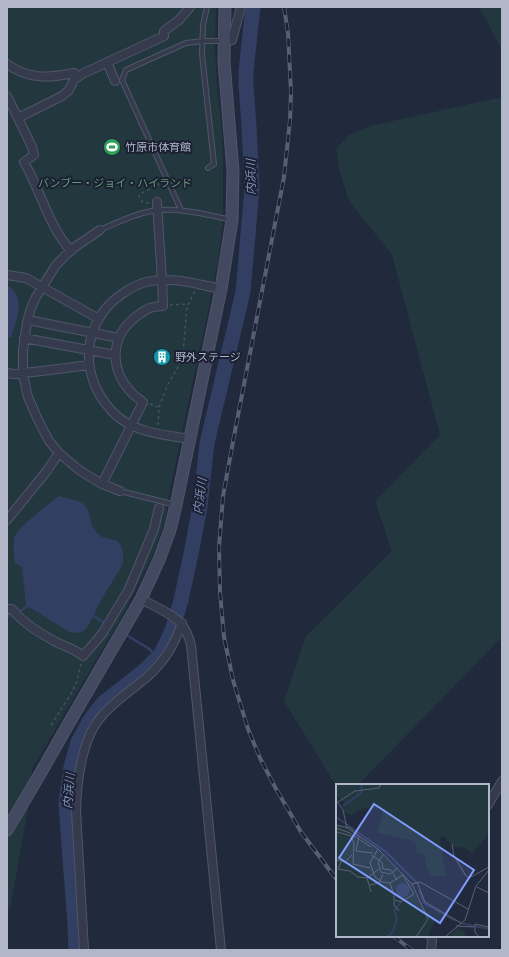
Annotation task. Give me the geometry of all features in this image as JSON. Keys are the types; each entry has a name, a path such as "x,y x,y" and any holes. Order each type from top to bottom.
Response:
{"street":[{"path":"18,118 62,96 69,90 77,77 164,36 164,31 179,20 190,7"},
{"path":"7,830 141,599 159,560 170,530 221,289 232,220 233,172 224,62 225,7"},
{"path":"224,41 232,40 241,7"},
{"path":"107,62 115,81"},
{"path":"8,67 32,76 55,77 74,73 77,77"},
{"path":"7,96 32,147 34,155 24,162 55,230 71,251"},
{"path":"102,484 143,402 130,392 119,376 115,355 119,338 126,325 134,318 151,308 163,306 157,206"},
{"path":"100,230 71,251 56,265 41,287 31,308 24,338 23,373 28,397 49,441 59,453 79,470 102,484 120,491"},
{"path":"7,275 26,278 99,319"},
{"path":"190,439 157,433 132,426 119,417 105,403 97,391 89,365 89,350 93,333 106,308 114,299 127,291 145,283 162,280 180,281 221,289"},
{"path":"28,320 119,338"},
{"path":"24,338 115,355"},
{"path":"7,373 23,373 89,365"},
{"path":"7,520 46,472 59,453"},
{"path":"7,610 12,609 19,618 32,627 59,643 79,652 83,656 102,634 129,588 154,529 160,504"},
{"path":"141,599 177,620 187,633 191,645 221,950"},
{"path":"84,950 76,790 85,749 100,718 110,707 148,676 167,655 176,639 177,620"},
{"path":"489,803 502,781"},
{"path":"431,937 431,950"}],"lane":[{"path":"207,7 203,25 202,54 214,164 208,168"},
{"path":"181,210 122,80 126,70 186,43 224,41"},
{"path":"100,230 144,213 157,206 232,220"},
{"path":"120,491 160,504 176,505"}],"path":[{"path":"157,433 159,407 168,384 181,362 183,354 188,304 199,284"},
{"path":"163,306 188,304"},
{"path":"51,725 77,681 83,656"}],"green space":[{"name":"バンブー・ジョイ・ハイランド","path":"7,7 216,7 215,50 222,130 223,221 218,261 168,499 166,516 151,559 124,613 32,769 30,798 10,909 7,910"},
{"path":"479,7 502,7 502,50"},
{"path":"502,97 502,637 359,784 336,784 336,785 284,701 306,636 392,551 375,501 440,435 392,255 349,201 339,169 336,149 349,135 370,126"}],"water":[{"path":"7,285 17,296 18,303 17,317 11,338 7,337"},
{"path":"59,496 84,504 88,510 92,526 96,532 102,537 118,541 123,552 123,562 120,569 102,598 86,629 80,633 69,632 26,605 22,567 15,563 14,539 16,534 34,516"}],"waterway":[{"name":"内浜川","path":"76,950 66,803 71,767 78,742 90,720 103,703 143,672 160,655 173,628 181,600 200,506 207,443 243,292 252,188 246,71 253,7"},
{"path":"7,615 13,616 29,605"},
{"path":"92,615 105,623"},
{"path":"128,636 148,648 158,657"}],"railway":[{"path":"284,7 288,33 291,92 290,120 284,177 223,496 219,547 220,592 224,637 233,680 248,729 260,758 301,832 336,879"},
{"path":"394,937 412,950"}],"place":[{"name":"竹原市体育館","path":"112,147"},
{"name":"野外ステージ","path":"162,357"}]}
